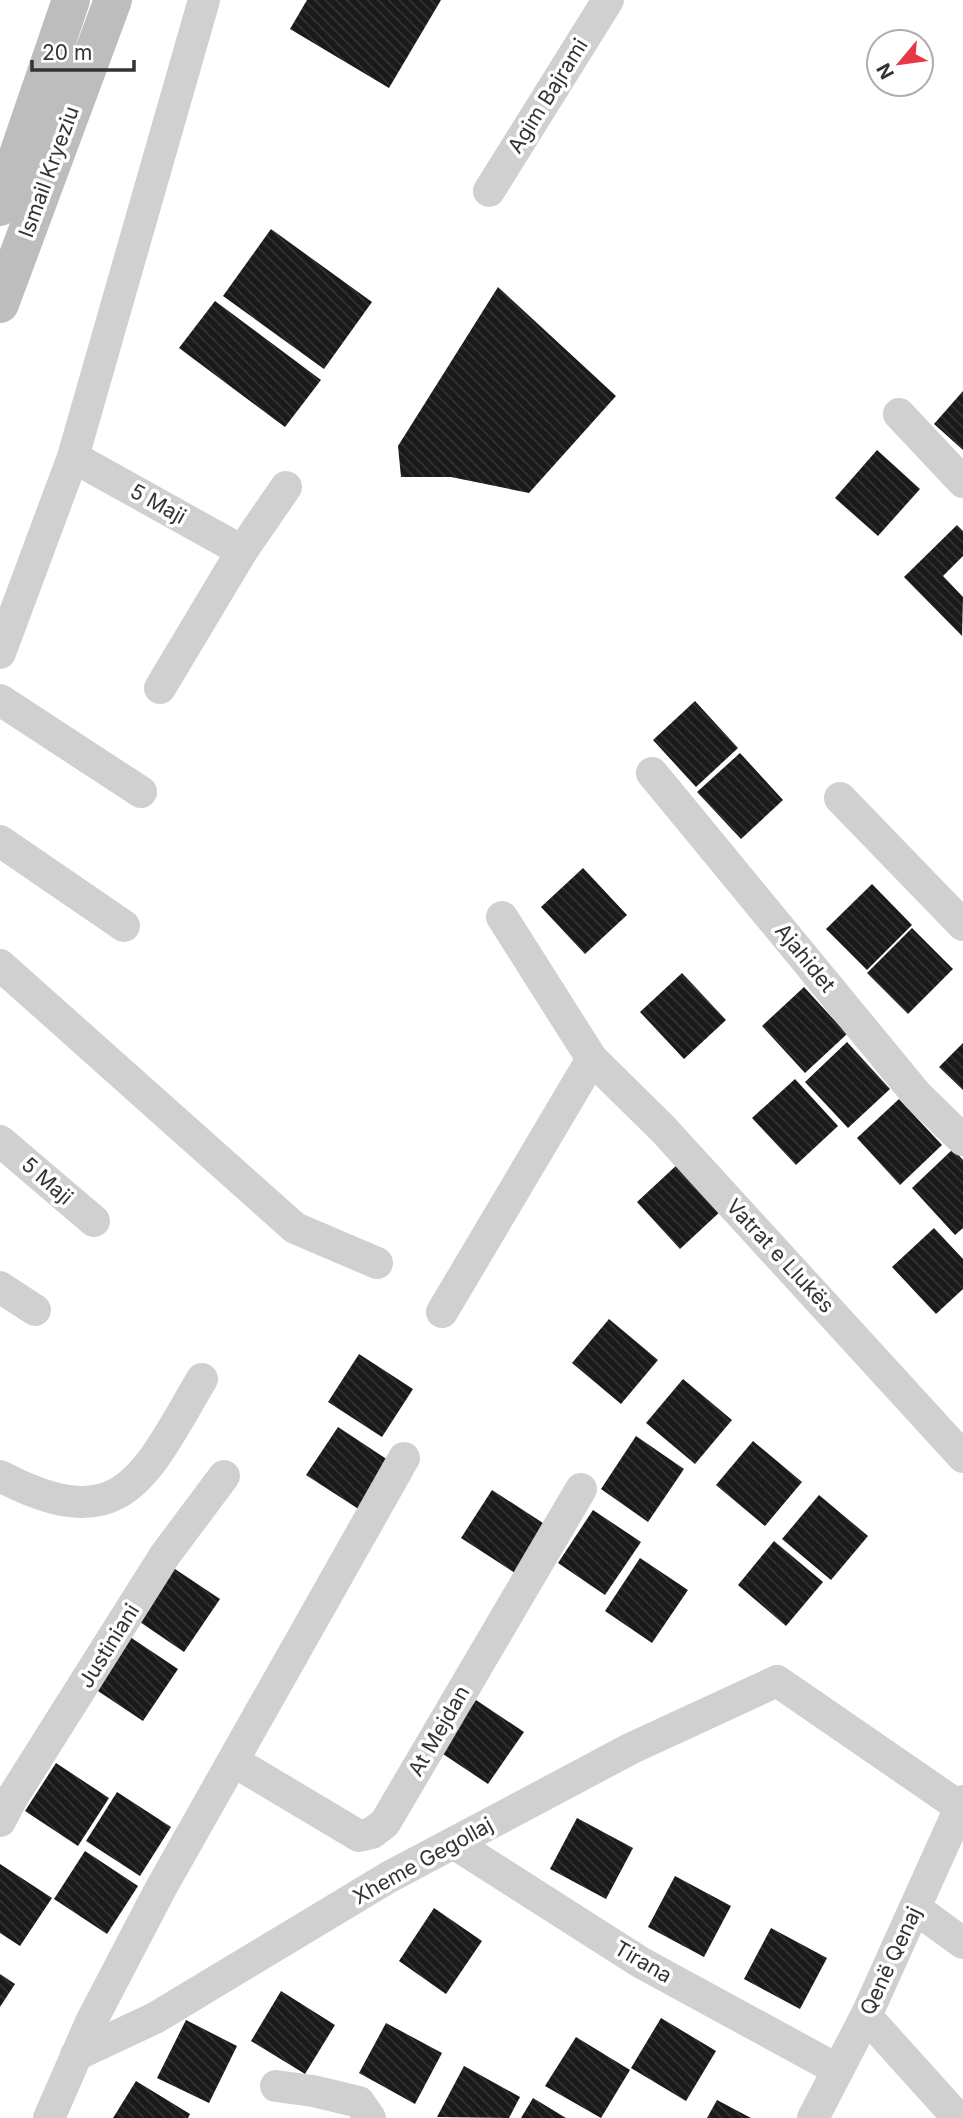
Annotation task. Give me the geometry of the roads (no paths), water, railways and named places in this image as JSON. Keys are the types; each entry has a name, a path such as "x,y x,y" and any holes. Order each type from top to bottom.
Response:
{"main road":[{"name":"Ismail Kryeziu","path":"0,206 71,0"},
{"name":"Ismail Kryeziu","path":"0,304 113,0"}],"street":[{"path":"0,653 73,457 204,0"},
{"name":"Agim Bajrami","path":"489,191 608,0"},
{"path":"899,414 963,482"},
{"name":"5 Maji","path":"73,457 242,551"},
{"path":"160,688 242,551 286,487"},
{"path":"0,700 141,792"},
{"name":"Ajahidet","path":"652,773 918,1095 963,1140"},
{"path":"840,798 963,925"},
{"path":"0,841 124,926"},
{"name":"Vatrat e Llukës","path":"502,917 592,1059 681,1148 963,1457"},
{"path":"0,965 295,1228 377,1263"},
{"path":"442,1312 592,1059"},
{"name":"5 Maji","path":"0,1141 94,1221"},
{"path":"0,1287 35,1310"},
{"path":"0,1476 30,1492 82,1504 115,1497 151,1466 202,1379"},
{"path":"49,2118 76,2055 161,1888 235,1762 404,1458"},
{"name":"Justiniani","path":"4,1803 165,1555 224,1476"},
{"name":"At Mejdan","path":"235,1762 359,1836 372,1833 385,1823 580,1489"},
{"name":"Xheme Gegollaj","path":"76,2055 155,2018 389,1877 632,1748 777,1681 962,1804"},
{"name":"Qenë Qenaj","path":"813,2118 866,2016 962,1804"},
{"name":"Tirana","path":"455,1844 640,1962 838,2070"},
{"path":"915,1908 963,1943"},
{"path":"866,2016 958,2118"},
{"path":"276,2086 359,2102 370,2118"}]}
